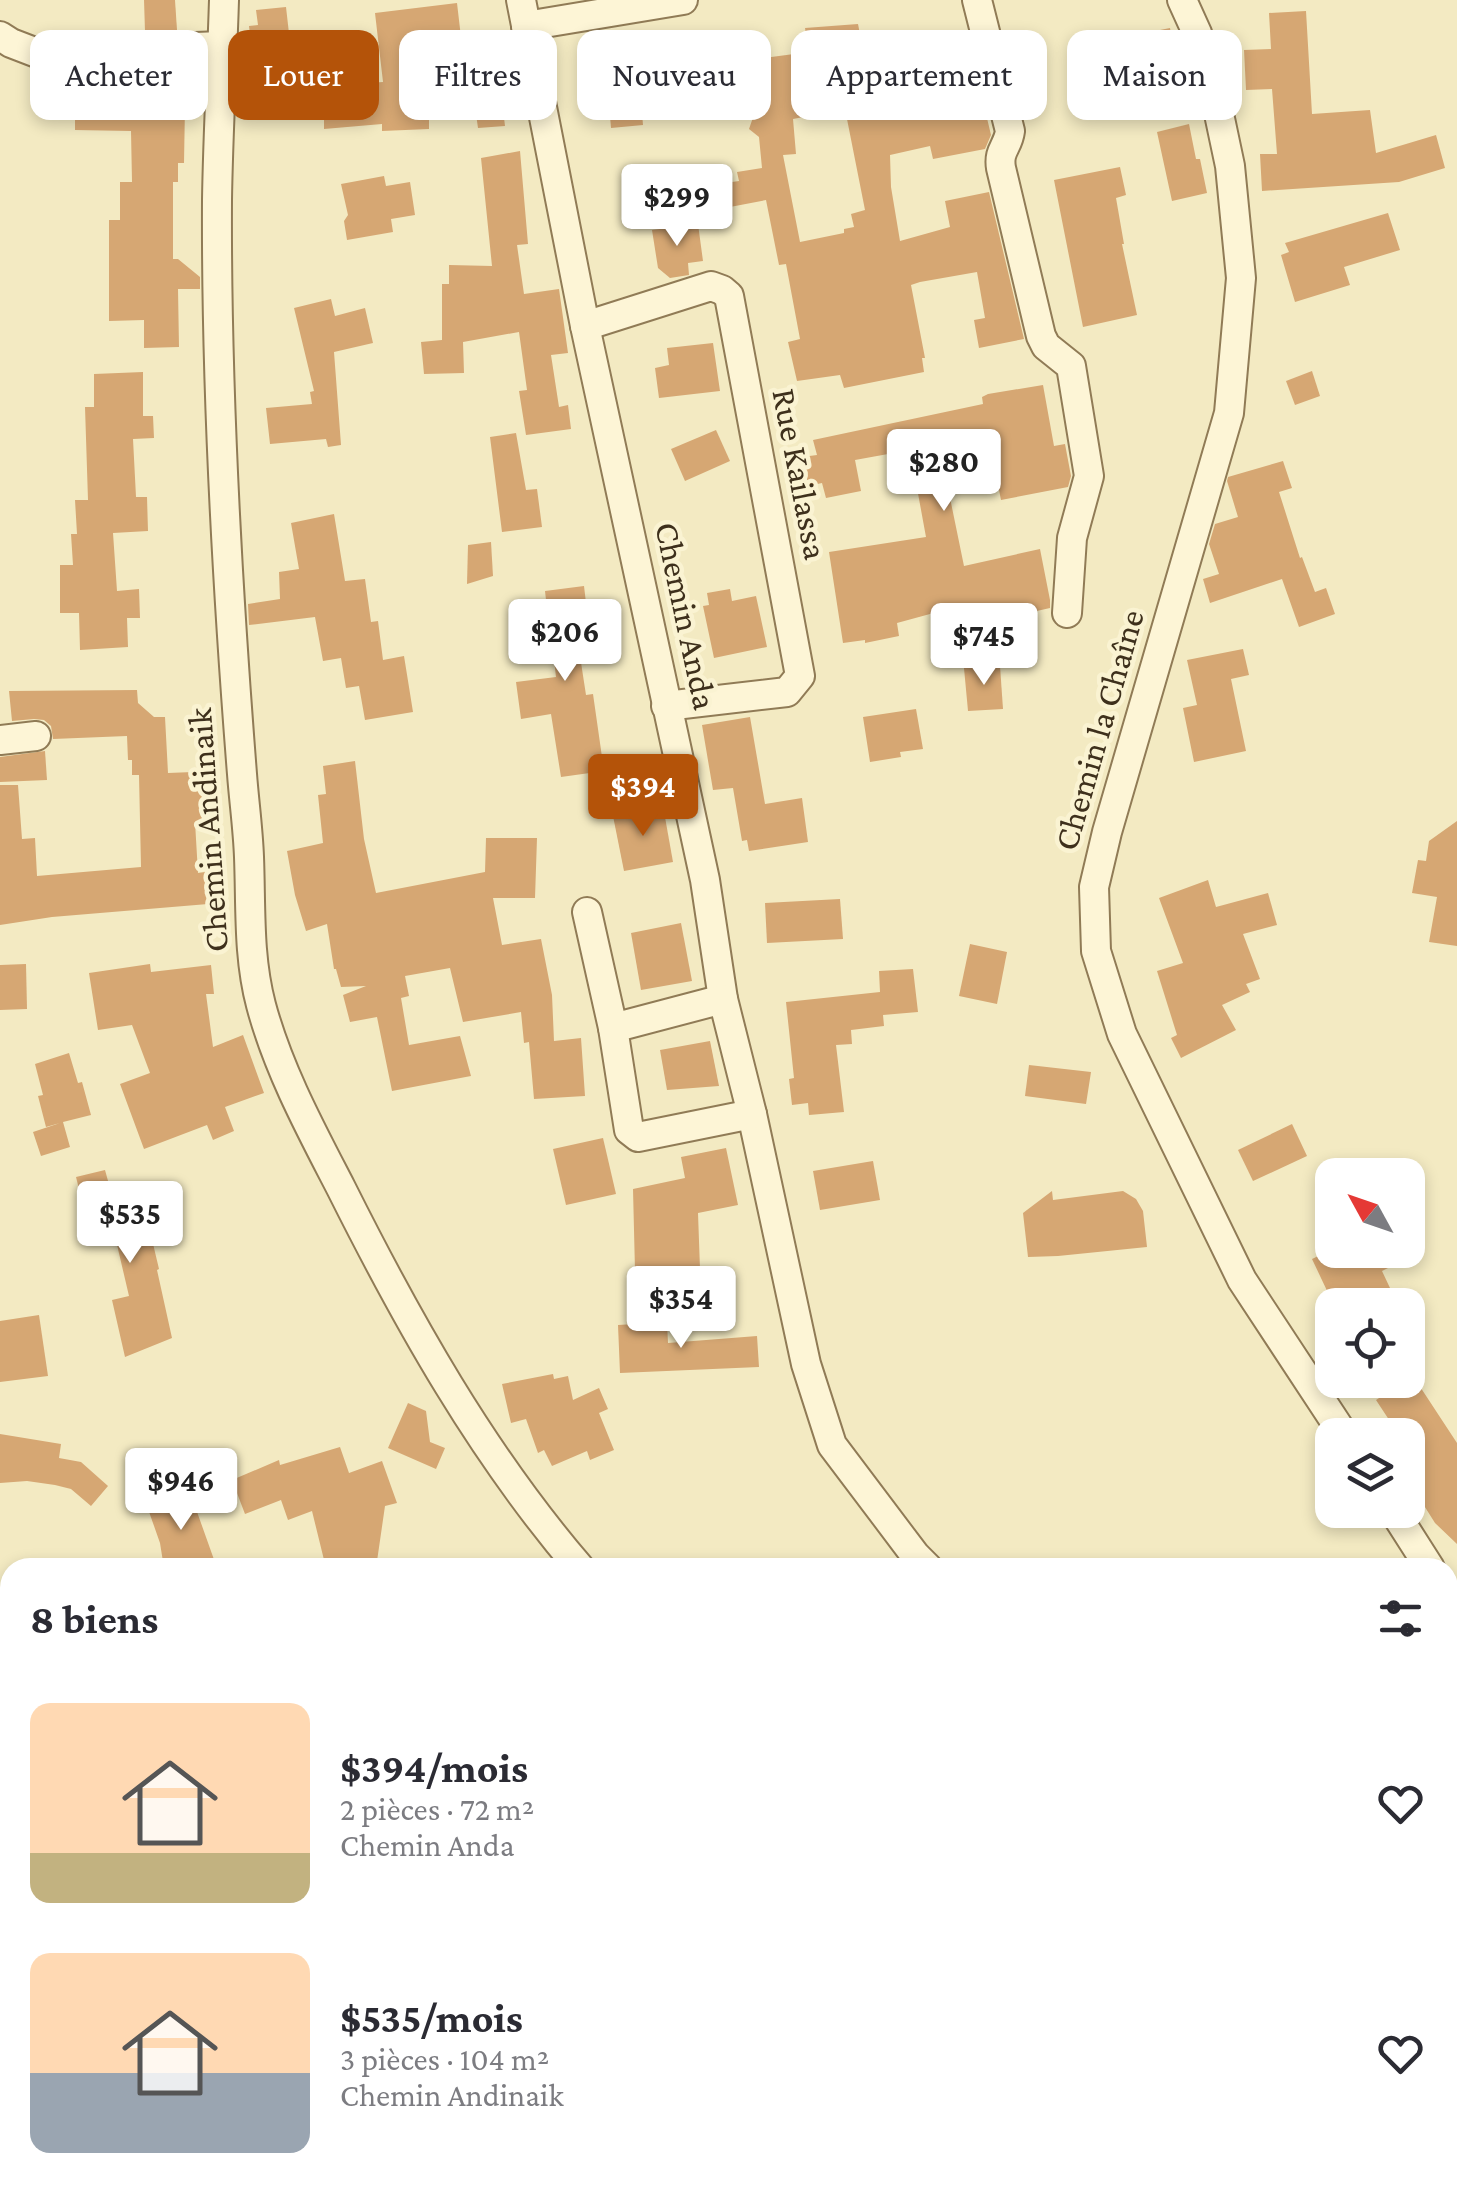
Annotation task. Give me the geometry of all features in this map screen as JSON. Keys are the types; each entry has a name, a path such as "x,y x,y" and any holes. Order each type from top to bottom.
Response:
{"street":[{"name":"Chemin Andinaik","path":"224,0 217,199 225,488 249,858 249,933 260,1005 286,1076 318,1144 434,1362 508,1477 571,1558"},
{"path":"524,13 683,0"},
{"path":"978,0 1010,132 1000,161 1019,243 1041,336 1046,346 1071,366 1089,476 1072,538 1067,613"},
{"name":"Chemin la Chaîne","path":"1182,0 1211,76 1230,166 1241,278 1229,413 1107,832 1094,887 1096,951 1122,1034 1242,1280 1333,1418"},
{"name":"Chemin Anda","path":"524,13 585,326 705,880 723,999 806,1364 832,1444 918,1558"},
{"path":"0,36 37,53 222,46"},
{"name":"Rue Kailassa","path":"585,326 711,286 729,296 800,676 787,692 666,706"},
{"path":"0,740 36,736"},
{"path":"588,912 614,1028 630,1130 638,1137 752,1114"},
{"path":"614,1028 723,999"},
{"path":"1404,1528 1423,1558"}],"building":[{"path":"144,0 175,0 177,30 145,30"},
{"path":"457,3 460,30 399,30 399,120 429,120 429,129 382,131 382,124 324,129 324,120 379,120 379,82 383,82 375,13"},
{"path":"286,7 289,30 249,30 249,26 258,25 256,10"},
{"path":"1306,11 1312,114 1370,110 1376,153 1436,135 1445,168 1399,182 1262,191 1260,154 1277,154 1272,89 1246,90 1244,50 1271,49 1269,13"},
{"path":"858,24 859,30 805,30"},
{"path":"791,54 791,120 796,154 783,155 800,242 844,233 844,229 854,227 851,214 865,210 847,120 987,120 991,135 985,149 933,159 930,146 890,155 900,241 950,227 945,201 989,192 1024,339 979,348 974,320 985,318 977,272 920,282 911,285 925,358 924,372 844,388 840,375 797,381 788,342 800,339 786,264 779,265 766,200 730,207 725,183 739,181 737,172 762,168 759,137 749,129 752,120 771,120 771,57"},
{"path":"75,120 185,120 184,163 178,163 178,182 173,182 173,259 200,277 200,289 178,289 179,347 144,348 144,320 109,321 109,220 120,220 120,182 132,182 131,131 75,130"},
{"path":"477,120 504,120 505,126 478,128"},
{"path":"610,120 643,120 643,125 611,128"},
{"path":"1189,124 1207,193 1172,201 1157,132"},
{"path":"520,151 528,244 517,245 524,294 559,289 568,353 551,355 559,407 568,405 571,429 526,435 519,391 527,390 519,332 463,342 464,373 424,374 421,342 442,340 442,284 449,284 449,265 492,266 481,158"},
{"path":"1120,167 1126,195 1116,198 1137,315 1083,327 1054,180"},
{"path":"384,176 386,186 410,182 415,215 391,219 393,232 347,240 344,221 348,215 341,184"},
{"path":"1388,213 1400,250 1344,267 1350,285 1295,302 1281,255 1289,252 1285,243"},
{"path":"698,224 703,261 688,263 689,275 670,278 658,268 652,230"},
{"path":"331,299 335,316 365,308 373,343 334,352 341,445 328,447 326,439 270,444 266,408 312,404 310,392 314,391 294,308"},
{"path":"713,343 720,391 659,398 655,368 669,365 667,348"},
{"path":"1312,371 1320,396 1295,405 1286,381"},
{"path":"143,372 143,416 153,416 154,438 133,439 136,497 147,497 148,531 113,533 117,591 139,589 140,618 127,618 128,647 80,650 79,613 60,613 60,565 73,565 71,534 77,534 75,500 88,500 85,407 94,407 94,374"},
{"path":"1043,385 1054,446 1065,444 1071,476 1068,487 1001,500 998,485 949,493 964,566 1040,549 1050,608 1010,617 1008,611 944,625 941,611 897,623 899,636 843,643 829,552 926,537 910,450 855,460 861,491 826,498 822,483 808,486 802,457 817,455 813,440 983,404 982,397 988,394"},
{"path":"716,430 730,461 685,481 671,449"},
{"path":"516,433 526,490 537,489 542,527 502,532 490,437"},
{"path":"1283,461 1292,488 1279,492 1300,558 1315,592 1326,588 1335,614 1299,627 1282,579 1210,603 1203,579 1219,574 1209,544 1215,524 1238,517 1228,477"},
{"path":"334,514 345,581 365,579 371,622 378,621 383,660 404,656 413,712 365,720 359,686 346,688 341,658 323,661 315,617 249,625 248,604 280,599 279,572 299,569 291,523"},
{"path":"491,542 493,576 467,584 468,545"},
{"path":"584,586 589,628 576,630 586,695 593,694 604,771 561,777 551,714 521,719 516,682 556,677 550,626 533,629 529,602 546,600 545,591"},
{"path":"730,589 732,601 756,596 767,647 714,658 703,606 709,605 707,593"},
{"path":"1243,649 1249,675 1231,679 1246,751 1194,762 1183,708 1197,705 1187,660"},
{"path":"1000,666 1003,709 968,711 964,668"},
{"path":"137,690 138,703 154,717 165,717 168,773 193,772 194,786 205,786 206,822 195,822 198,873 205,872 208,904 0,925 0,785 18,785 22,839 35,838 37,876 141,867 139,775 132,775 127,736 53,739 51,726 44,720 12,721 9,691"},
{"path":"916,709 923,749 870,762 863,717"},
{"path":"750,717 765,804 802,798 808,842 749,851 747,840 742,841 733,788 713,790 702,725"},
{"path":"45,751 47,780 0,782 0,757"},
{"path":"355,761 364,839 376,893 485,872 486,838 537,838 535,898 493,898 502,945 541,939 552,995 554,1041 581,1038 585,1096 534,1099 529,1042 524,1043 521,1012 463,1022 450,968 405,976 409,996 401,998 409,1045 460,1036 471,1076 392,1091 377,1017 350,1022 343,995 366,986 341,987 327,924 306,931 287,851 323,843 318,795 326,794 323,766"},
{"path":"663,806 673,862 624,871 613,816"},
{"path":"1457,821 1457,946 1429,942 1437,897 1412,893 1418,860 1426,861 1429,841"},
{"path":"1208,880 1216,907 1268,893 1277,925 1243,934 1260,979 1246,984 1250,992 1222,1005 1236,1030 1181,1058 1171,1038 1177,1035 1157,971 1183,963 1159,898"},
{"path":"840,899 843,939 767,943 765,903"},
{"path":"681,923 692,981 641,990 631,933"},
{"path":"970,944 1007,952 997,1004 959,996"},
{"path":"26,964 27,1009 0,1010 0,965"},
{"path":"150,964 151,972 211,965 214,994 206,994 213,1047 243,1035 264,1093 225,1107 234,1131 213,1140 207,1125 144,1149 120,1084 150,1073 132,1025 98,1030 89,973"},
{"path":"913,969 918,1012 883,1015 884,1026 851,1030 852,1044 836,1045 844,1112 809,1115 808,1103 792,1105 789,1079 794,1078 786,1002 880,992 879,971"},
{"path":"710,1041 719,1086 667,1090 660,1050"},
{"path":"69,1053 91,1115 63,1122 70,1147 41,1156 33,1132 60,1123 46,1127 35,1064"},
{"path":"1029,1065 1091,1072 1086,1104 1025,1096"},
{"path":"1292,1124 1307,1156 1253,1181 1238,1150"},
{"path":"603,1138 616,1194 566,1205 553,1149"},
{"path":"726,1148 738,1205 698,1213 700,1269 687,1269 687,1287 651,1287 650,1270 635,1271 633,1189 685,1178 681,1157"},
{"path":"873,1161 880,1200 820,1210 813,1171"},
{"path":"105,1170 113,1199 123,1201 127,1214 145,1210 172,1338 125,1357 112,1300 129,1296 114,1232 96,1236 90,1204 83,1205 76,1177"},
{"path":"1052,1191 1053,1200 1123,1191 1136,1199 1143,1211 1147,1247 1028,1257 1023,1213"},
{"path":"1316,1268 1388,1268 1382,1271 1390,1288 1326,1288"},
{"path":"39,1315 48,1376 0,1382 0,1321"},
{"path":"667,1322 668,1343 757,1336 759,1367 620,1373 618,1325"},
{"path":"553,1374 554,1379 568,1376 573,1400 599,1388 608,1409 599,1413 614,1450 590,1460 587,1451 552,1466 544,1450 538,1453 526,1419 511,1423 502,1384"},
{"path":"1425,1394 1457,1443 1457,1544 1425,1507 1425,1418 1388,1418 1376,1400 1425,1398"},
{"path":"408,1403 426,1411 430,1442 445,1448 436,1469 388,1448"},
{"path":"0,1434 61,1444 59,1458 81,1462 108,1486 91,1506 71,1489 27,1481 0,1483"},
{"path":"340,1447 349,1473 382,1461 397,1503 385,1506 377,1558 324,1558 312,1511 288,1520 281,1500 245,1514 232,1480 279,1460 280,1465"},
{"path":"189,1490 213,1558 162,1558 147,1506"}]}
